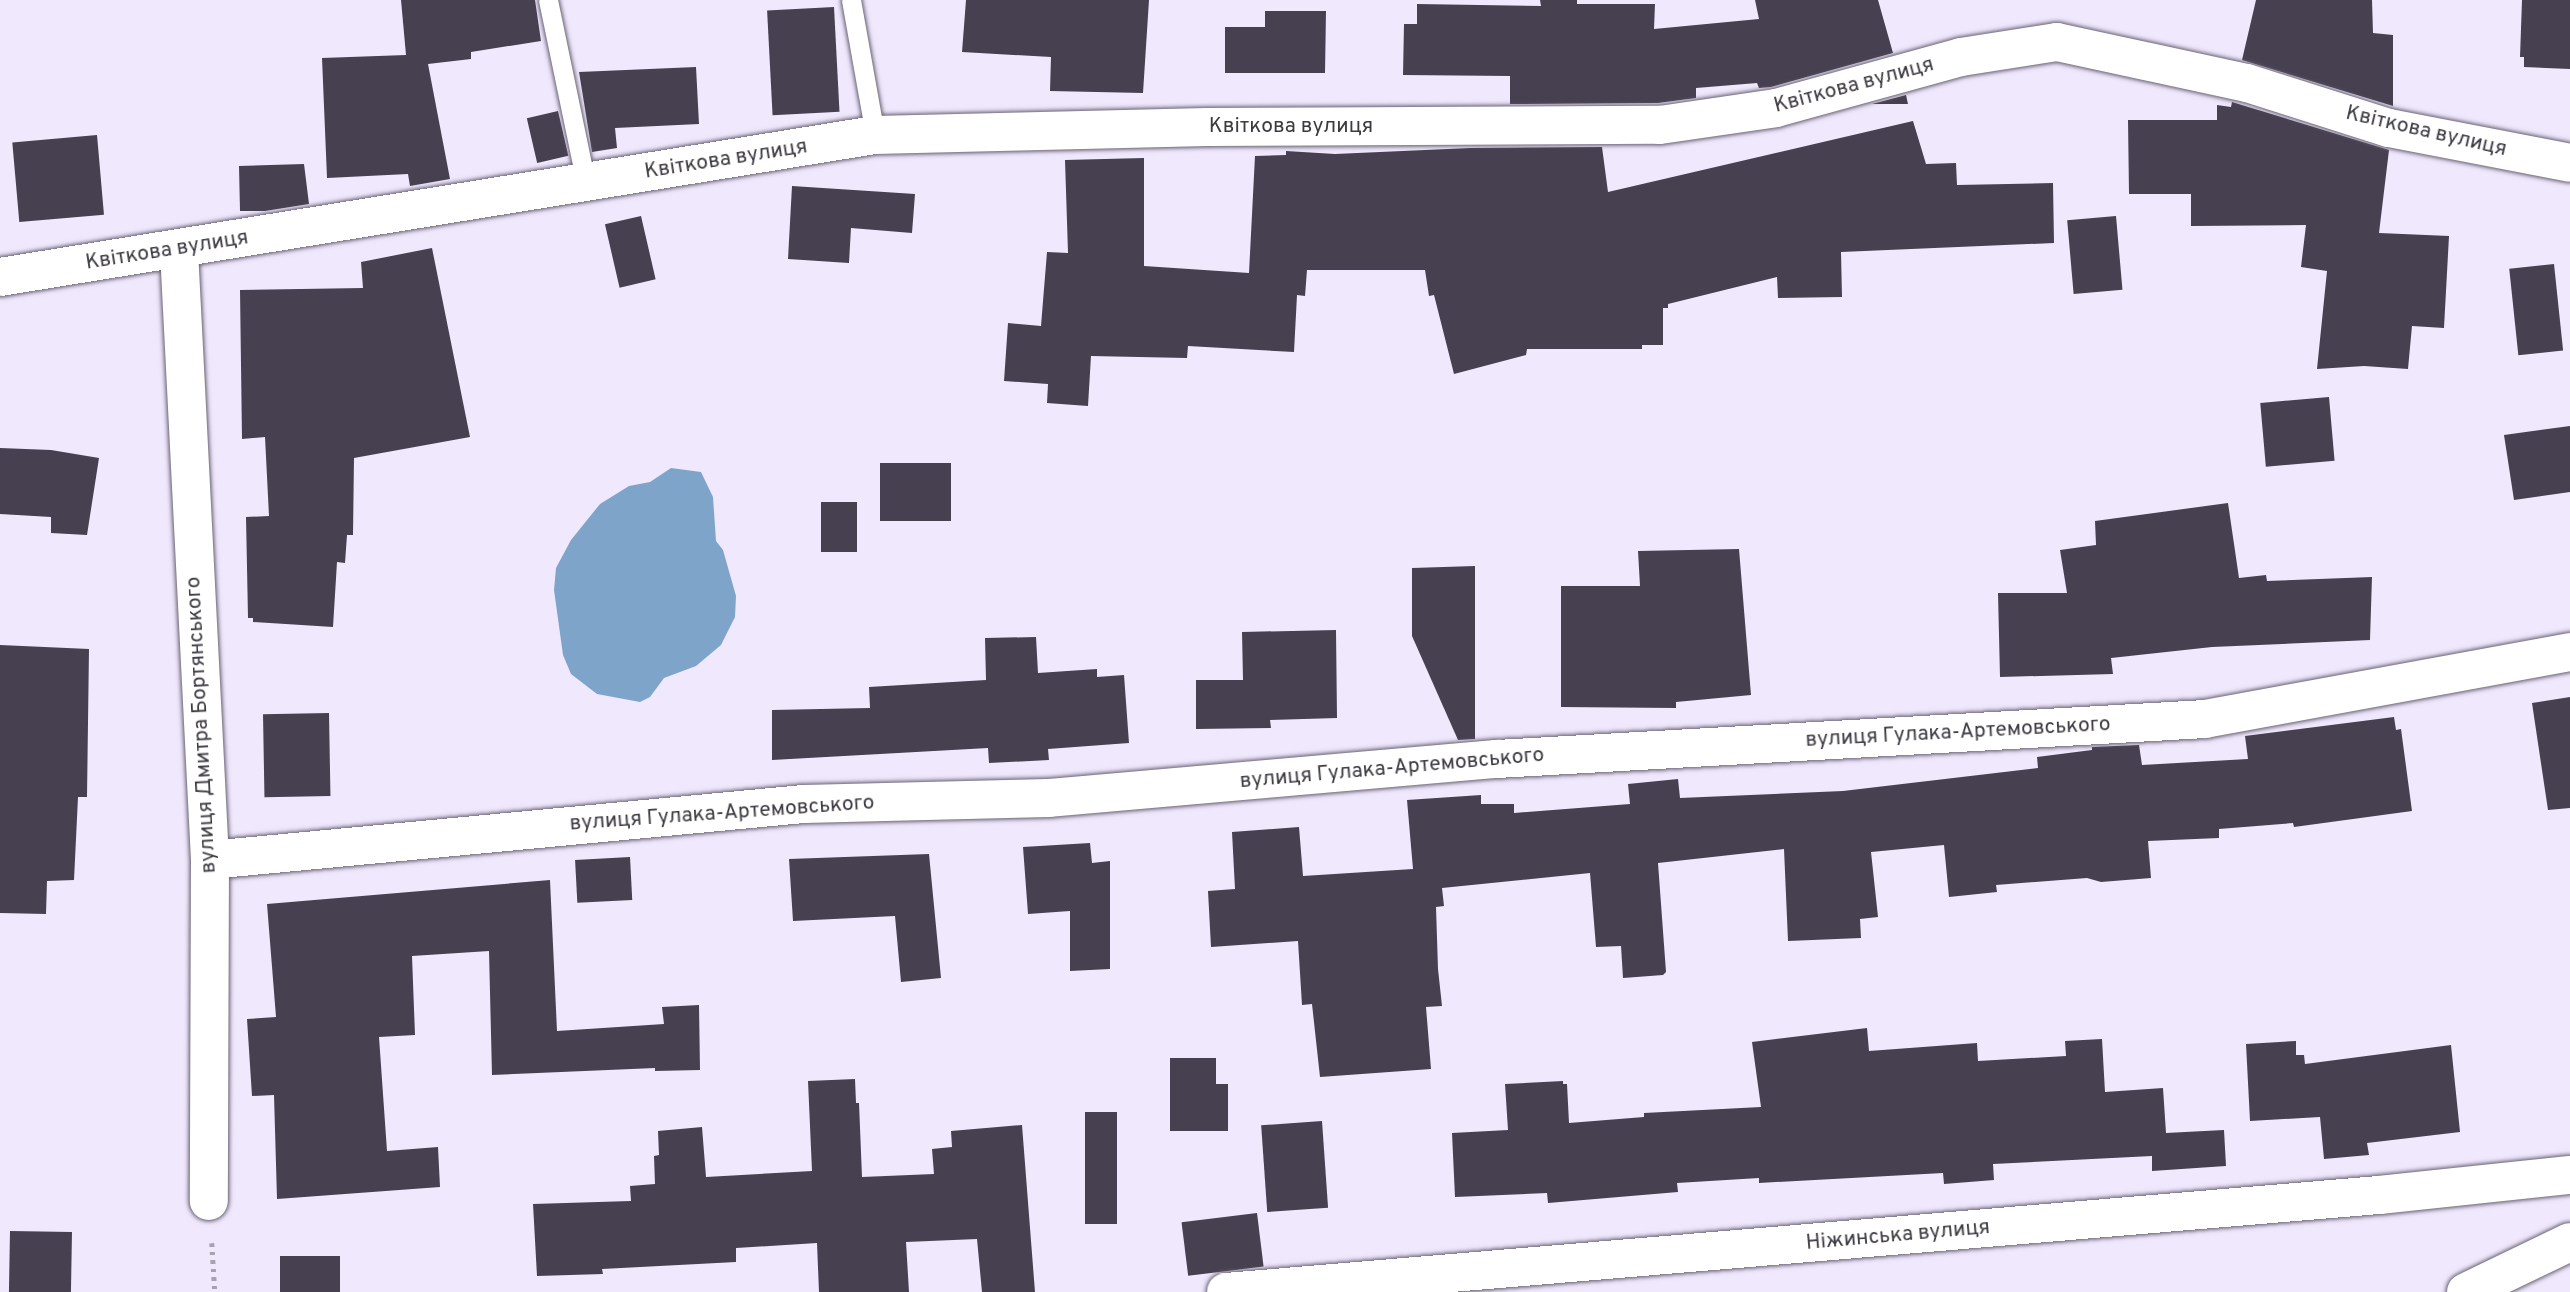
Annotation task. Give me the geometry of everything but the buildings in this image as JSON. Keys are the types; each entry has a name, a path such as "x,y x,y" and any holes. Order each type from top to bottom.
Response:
{"street":[{"name":"Квіткова вулиця","path":"0,277 875,135 1207,127 1660,125 1776,108 1961,57 2057,42 2247,83 2389,128 2570,163"},
{"name":"вулиця Дмитра Бортянського","path":"179,250 210,860 209,1200"},
{"name":"вулиця Гулака-Артемовського","path":"210,860 803,804 1049,798 1497,759 2206,719 2570,652"},
{"name":"Ніжинська вулиця","path":"1226,1292 2365,1196 2570,1175"},
{"path":"2466,1292 2570,1242"}],"lane":[{"path":"548,0 586,183"},
{"path":"850,0 875,135"}],"water":[{"path":"671,468 701,472 713,497 716,541 723,550 736,596 735,617 721,645 696,666 664,678 650,697 640,702 597,694 571,674 563,655 554,590 556,568 571,540 600,504 629,486 650,482"}]}
